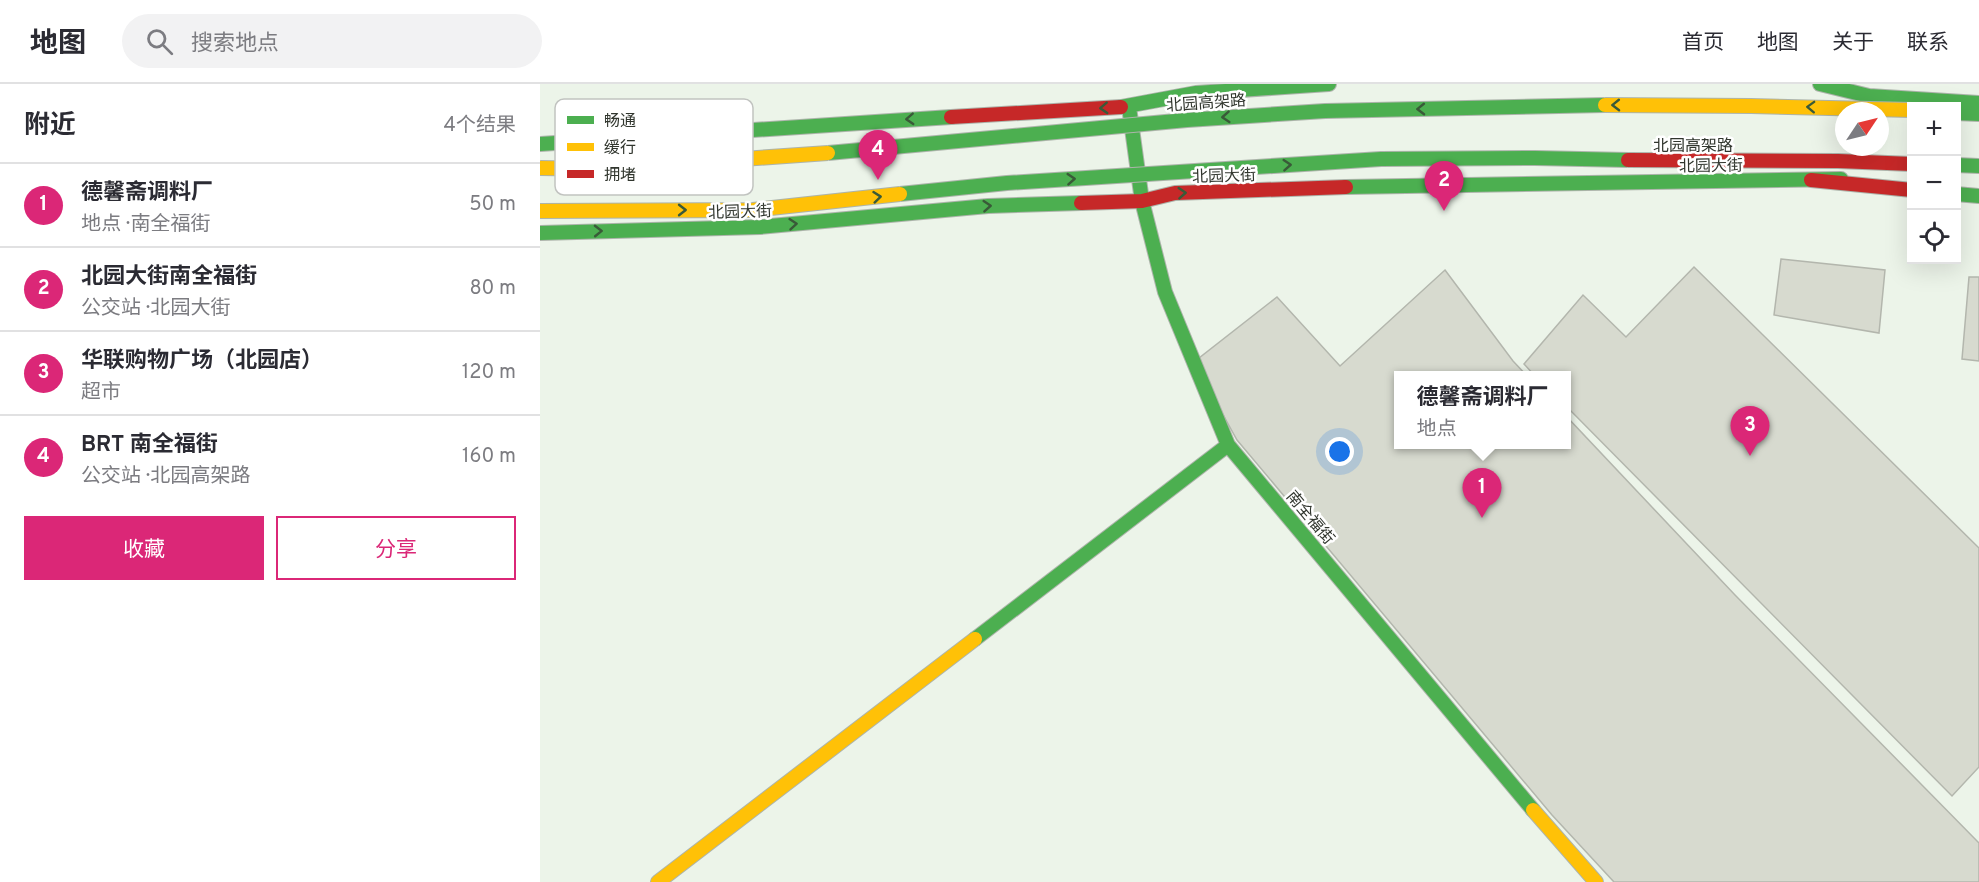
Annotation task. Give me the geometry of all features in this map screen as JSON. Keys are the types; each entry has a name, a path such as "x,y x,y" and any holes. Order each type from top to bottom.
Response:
{"main road":[{"path":"753,131 883,120 1129,107 1196,93 1329,84"},
{"path":"1820,84 1869,96 1979,103"},
{"name":"北园高架路","path":"753,158 1187,120 1325,111 1621,105 1907,110"},
{"name":"南全福街","path":"1129,107 1142,201 1165,292 1228,445 1538,816 1596,882"},
{"path":"1961,113 1979,114"},
{"path":"540,144 555,143"},
{"name":"北园高架路","path":"540,211 753,210 1007,183 1382,159 1535,158 1907,164"},
{"path":"1961,165 1979,166"},
{"name":"北园高架路","path":"540,168 555,168"},
{"path":"1961,174 1979,175"},
{"name":"北园大街","path":"540,233 759,227 988,206 1142,201 1175,193 1418,185 1810,180 1907,175"},
{"path":"1810,180 1907,190"},
{"path":"1961,194 1979,196"},
{"path":"658,882 1228,445"}],"building":[{"path":"1781,259 1885,270 1879,333 1774,315"},
{"path":"1694,267 1979,548 1979,767 1952,796 1571,411 1571,371 1530,371 1524,364 1583,295 1626,337"},
{"path":"1445,270 1522,371 1394,371 1394,449 1571,449 1571,421 1735,595 1979,843 1979,882 1614,882 1552,815 1237,440 1194,362 1277,297 1340,366"},
{"path":"1969,277 1979,277 1979,361 1962,359"}],"traffic: fast":[{"path":"1121,107 1196,93 1329,84"},
{"path":"1820,84 1869,96 1979,103"},
{"path":"828,153 1187,120 1325,111 1605,105"},
{"path":"1129,107 1142,201 1165,292 1228,445 1533,810"},
{"path":"1961,113 1979,114"},
{"path":"753,130 951,117"},
{"path":"540,144 555,143"},
{"path":"900,194 1007,183 1381,159 1628,160"},
{"path":"1961,165 1979,166"},
{"path":"1346,187 1841,179"},
{"path":"1961,194 1979,196"},
{"path":"540,233 760,227 988,206 1081,203"},
{"path":"975,639 1228,445"}],"traffic: slow":[{"path":"1605,105 1907,110"},
{"path":"753,158 828,153"},
{"path":"540,168 555,168"},
{"path":"540,211 753,210 900,194"},
{"path":"658,882 975,639"},
{"path":"1533,810 1596,882"}],"traffic: jam":[{"path":"951,117 1121,107"},
{"path":"1628,160 1838,161 1907,164"},
{"path":"1811,180 1907,190"},
{"path":"1081,203 1142,201 1175,193 1346,187"}],"place":[{"name":"BRT 南全福街","path":"878,180"},
{"name":"北园大街南全福街","path":"1444,211"},
{"name":"华联购物广场（北园店）","path":"1750,456"},
{"name":"德馨斋调料厂","path":"1482,518"}]}
